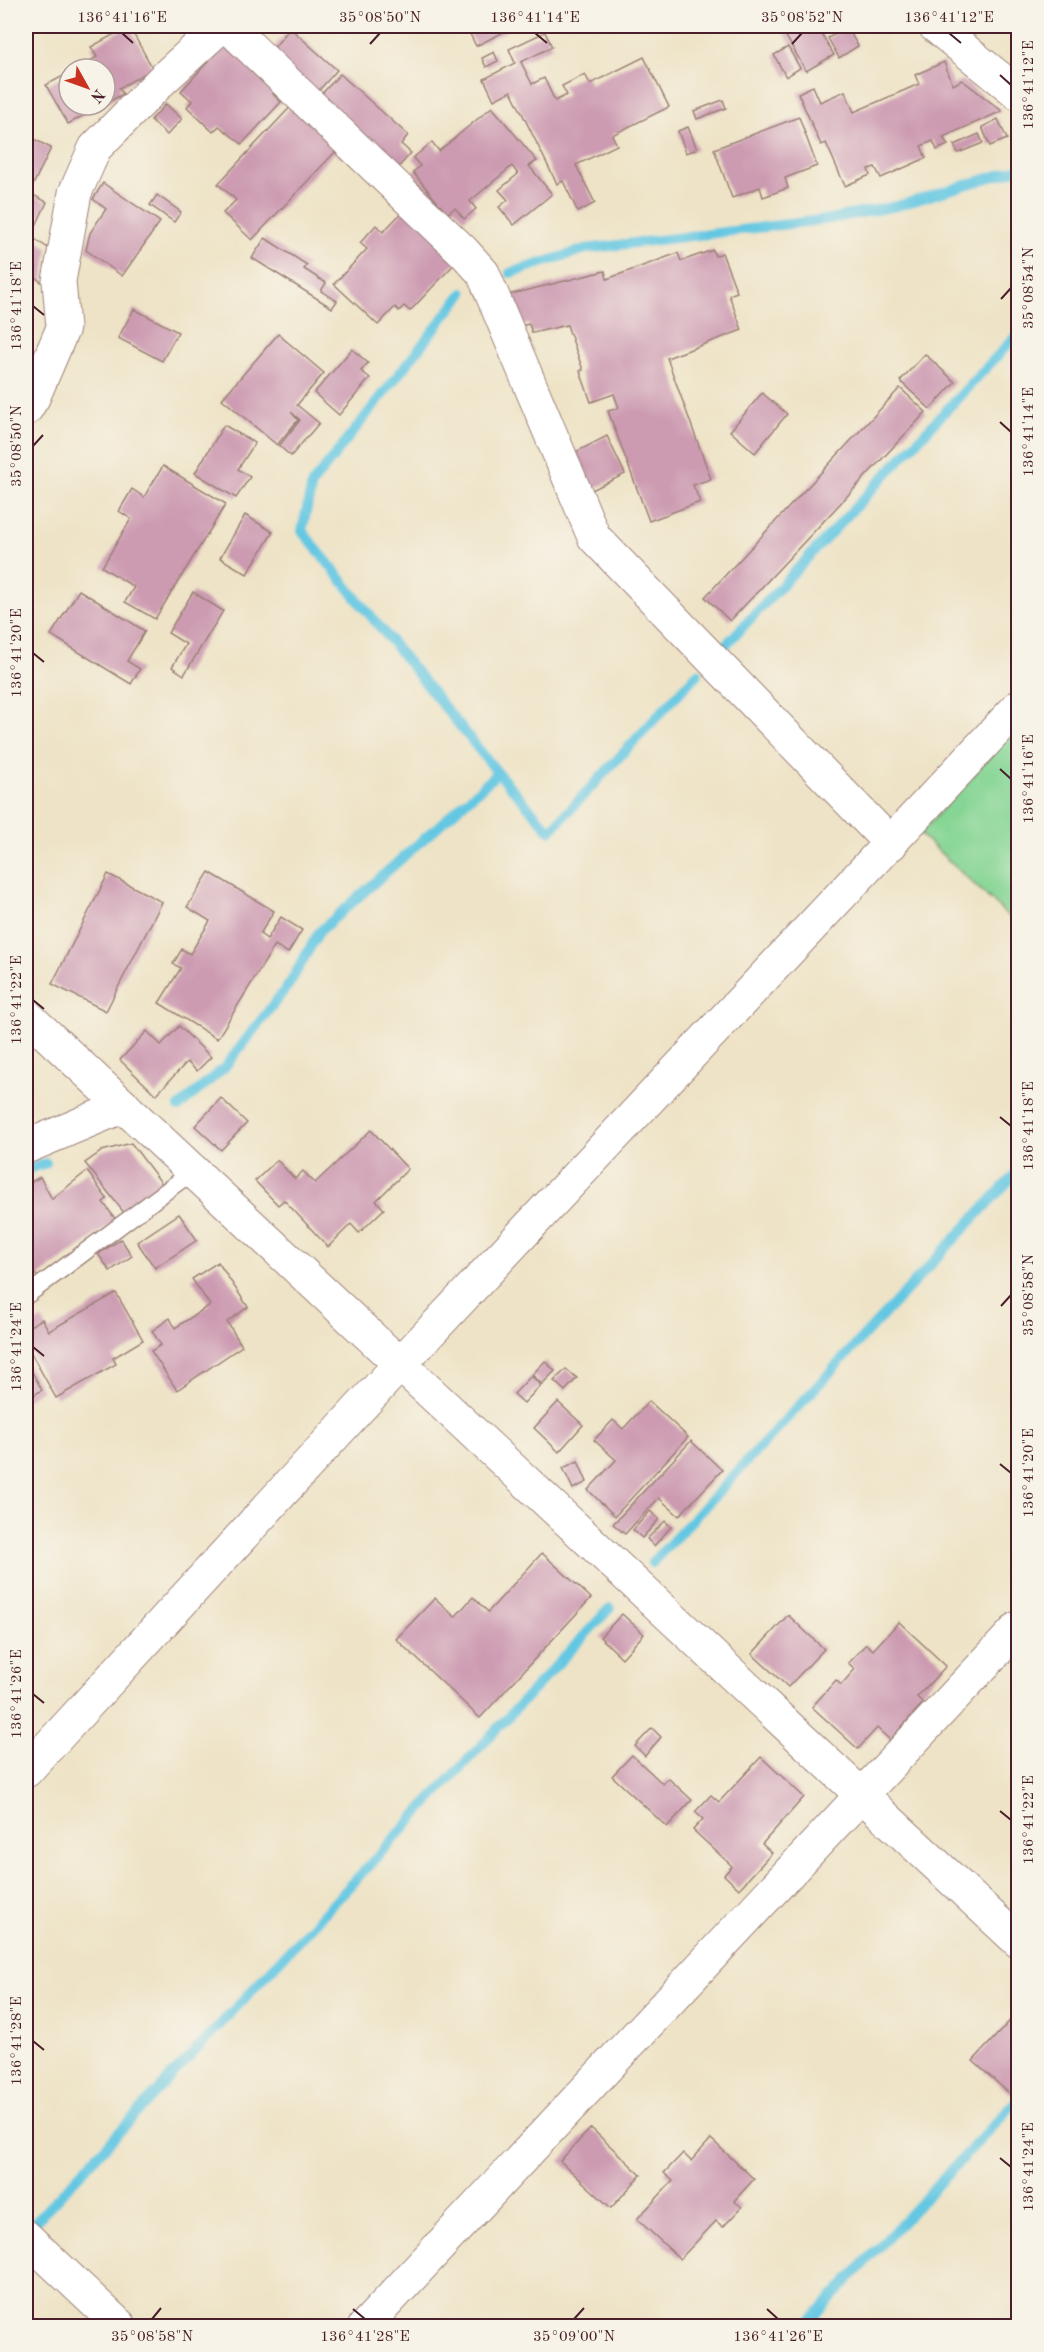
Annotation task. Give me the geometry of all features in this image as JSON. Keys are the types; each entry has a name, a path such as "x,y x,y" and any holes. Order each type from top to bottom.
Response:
{"street":[{"path":"26,409 63,328 59,281 75,193 95,148 164,78 220,26"},
{"path":"228,26 464,252 483,273 594,537 891,844"},
{"path":"935,26 1018,93"},
{"path":"26,1771 400,1364 1018,707"},
{"path":"26,1015 1018,1941"},
{"path":"26,1147 124,1106"},
{"path":"365,2326 1018,1628"},
{"path":"26,2237 120,2326"}],"lane":[{"path":"26,1296 193,1171"}],"green space":[{"path":"1018,726 1018,925 920,834"}],"building":[{"path":"129,26 153,69 119,88 123,94 117,97 117,57 97,57 91,47"},
{"path":"466,26 508,26 510,29 476,46"},
{"path":"780,26 817,26 834,55 806,71"},
{"path":"847,27 858,46 839,58 828,38"},
{"path":"290,28 337,70 313,97 267,56"},
{"path":"545,32 552,47 521,62 532,84 544,78 555,101 567,95 562,86 585,74 590,84 644,57 669,107 612,135 617,145 576,165 595,203 578,212 563,181 557,184 511,91 494,100 484,79 515,63 509,49"},
{"path":"228,40 279,88 273,94 281,102 242,144 219,126 213,132 187,107 192,101 181,91"},
{"path":"788,47 800,68 786,77 774,55"},
{"path":"494,52 498,61 486,67 482,58"},
{"path":"944,62 953,85 962,80 1002,111 943,137 948,145 937,150 933,141 921,146 926,158 881,178 875,167 868,169 870,175 845,186 826,143 821,145 798,93 813,86 820,102 845,91 854,112 919,84 915,75"},
{"path":"340,74 408,135 401,144 411,153 395,171 316,100"},
{"path":"57,79 57,104 46,85"},
{"path":"723,100 726,108 697,119 694,111"},
{"path":"296,101 349,150 341,158 335,152 252,240 223,213 236,200 218,184"},
{"path":"166,104 182,119 167,135 151,120"},
{"path":"492,107 537,161 529,166 552,194 514,225 499,207 508,200 499,190 518,174 512,166 470,201 476,209 464,219 455,208 447,214 413,172 420,166 413,158 432,142 439,151"},
{"path":"64,117 81,117 68,124"},
{"path":"799,117 817,166 785,178 788,188 763,197 760,187 732,198 714,149"},
{"path":"998,119 1007,139 990,146 982,127"},
{"path":"688,127 697,149 686,153 678,131"},
{"path":"979,134 983,143 958,153 954,145"},
{"path":"26,135 51,148 29,193 47,202 33,232 26,228"},
{"path":"103,183 160,222 122,276 86,250 90,233 106,209 93,199"},
{"path":"157,195 181,212 174,222 150,205"},
{"path":"406,208 460,258 410,311 404,306 399,311 395,307 378,325 334,284 367,249 360,243 376,225 383,232"},
{"path":"33,238 48,248 43,283 26,271 26,248"},
{"path":"265,238 307,265 304,269 326,283 321,291 337,301 332,308 252,258"},
{"path":"713,250 715,256 722,253 737,292 729,295 742,330 667,358 711,479 693,485 700,502 649,521 608,411 619,408 614,394 591,402 580,371 583,370 567,325 532,333 529,324 516,327 508,295 605,271 607,279 678,253 681,261"},
{"path":"134,309 178,332 162,361 118,338"},
{"path":"278,334 324,373 297,405 319,423 291,456 279,446 300,420 291,412 298,420 277,445 222,399"},
{"path":"352,349 368,363 361,371 370,378 339,415 314,393"},
{"path":"925,354 955,382 930,409 900,381"},
{"path":"900,388 926,412 730,621 705,597"},
{"path":"762,393 787,414 755,453 730,431"},
{"path":"224,425 255,443 238,469 250,477 236,498 195,473"},
{"path":"607,436 625,474 590,491 572,454"},
{"path":"163,466 226,504 155,619 125,602 134,587 102,567 131,519 119,511 132,489 144,497"},
{"path":"245,515 273,532 247,574 220,558"},
{"path":"79,590 145,631 127,661 140,669 131,684 51,635"},
{"path":"193,592 223,611 184,675 172,667 186,644 168,633"},
{"path":"209,872 274,911 260,934 267,939 281,917 302,930 288,953 275,945 217,1039 159,1003 181,968 173,964 182,949 190,954 210,921 187,907"},
{"path":"108,874 162,902 106,1011 52,984"},
{"path":"179,1026 211,1057 197,1071 187,1062 156,1095 120,1060 147,1031 161,1045"},
{"path":"221,1098 247,1123 221,1150 195,1126"},
{"path":"371,1130 408,1169 376,1201 384,1209 359,1233 351,1224 328,1247 284,1200 278,1205 255,1181 277,1160 295,1179 303,1171 315,1183"},
{"path":"131,1143 163,1185 125,1214 85,1163 102,1151"},
{"path":"87,1171 107,1199 103,1202 116,1220 38,1277 34,1273 26,1277 26,1185 40,1177 52,1199"},
{"path":"179,1214 197,1240 155,1268 137,1242"},
{"path":"121,1239 132,1256 110,1271 98,1254"},
{"path":"218,1262 248,1307 227,1322 242,1346 177,1390 151,1351 161,1345 152,1331 170,1318 175,1328 210,1305 192,1279"},
{"path":"116,1293 143,1340 113,1358 116,1364 56,1398 26,1344 26,1328 42,1319 49,1331"},
{"path":"26,1361 42,1390 26,1400"},
{"path":"545,1361 555,1371 542,1384 532,1375"},
{"path":"566,1369 577,1378 565,1391 554,1381"},
{"path":"531,1376 541,1385 524,1403 514,1394"},
{"path":"649,1401 688,1437 615,1516 588,1490 616,1460 594,1440 613,1420 623,1429"},
{"path":"558,1402 583,1425 559,1452 534,1428"},
{"path":"691,1441 722,1470 679,1516 659,1498 625,1534 613,1524"},
{"path":"578,1461 587,1482 573,1489 563,1468"},
{"path":"650,1511 659,1519 642,1538 633,1530"},
{"path":"665,1521 671,1527 654,1546 647,1539"},
{"path":"542,1553 591,1598 480,1718 396,1639 435,1598 455,1617 473,1597 488,1612"},
{"path":"622,1614 644,1634 622,1658 600,1637"},
{"path":"788,1615 824,1649 788,1687 752,1654"},
{"path":"899,1622 946,1666 917,1697 923,1703 890,1740 877,1728 858,1749 812,1707 836,1680 841,1685 855,1669 848,1663 866,1644 873,1650"},
{"path":"652,1728 661,1737 645,1756 635,1746"},
{"path":"632,1755 663,1784 668,1778 692,1800 667,1827 612,1776"},
{"path":"761,1757 804,1797 762,1844 772,1853 739,1889 724,1875 732,1866 693,1830 703,1819 695,1812 711,1795 719,1802"},
{"path":"1018,2012 1018,2085 1010,2094 973,2061"},
{"path":"591,2128 641,2175 611,2208 560,2161"},
{"path":"711,2139 754,2179 734,2201 742,2207 723,2227 716,2221 680,2259 637,2219 673,2181 664,2173 683,2153 691,2161"}],"waterway":[{"path":"510,273 586,249 829,219 897,206 1018,169"},
{"path":"179,1107 224,1068 290,983 319,932 498,773 302,531 312,484 463,293"},
{"path":"722,649 1018,334"},
{"path":"498,773 550,831 698,673"},
{"path":"26,1170 46,1163"},
{"path":"652,1563 1018,1171"},
{"path":"35,2222 610,1608"},
{"path":"805,2326 1018,2099"}]}
